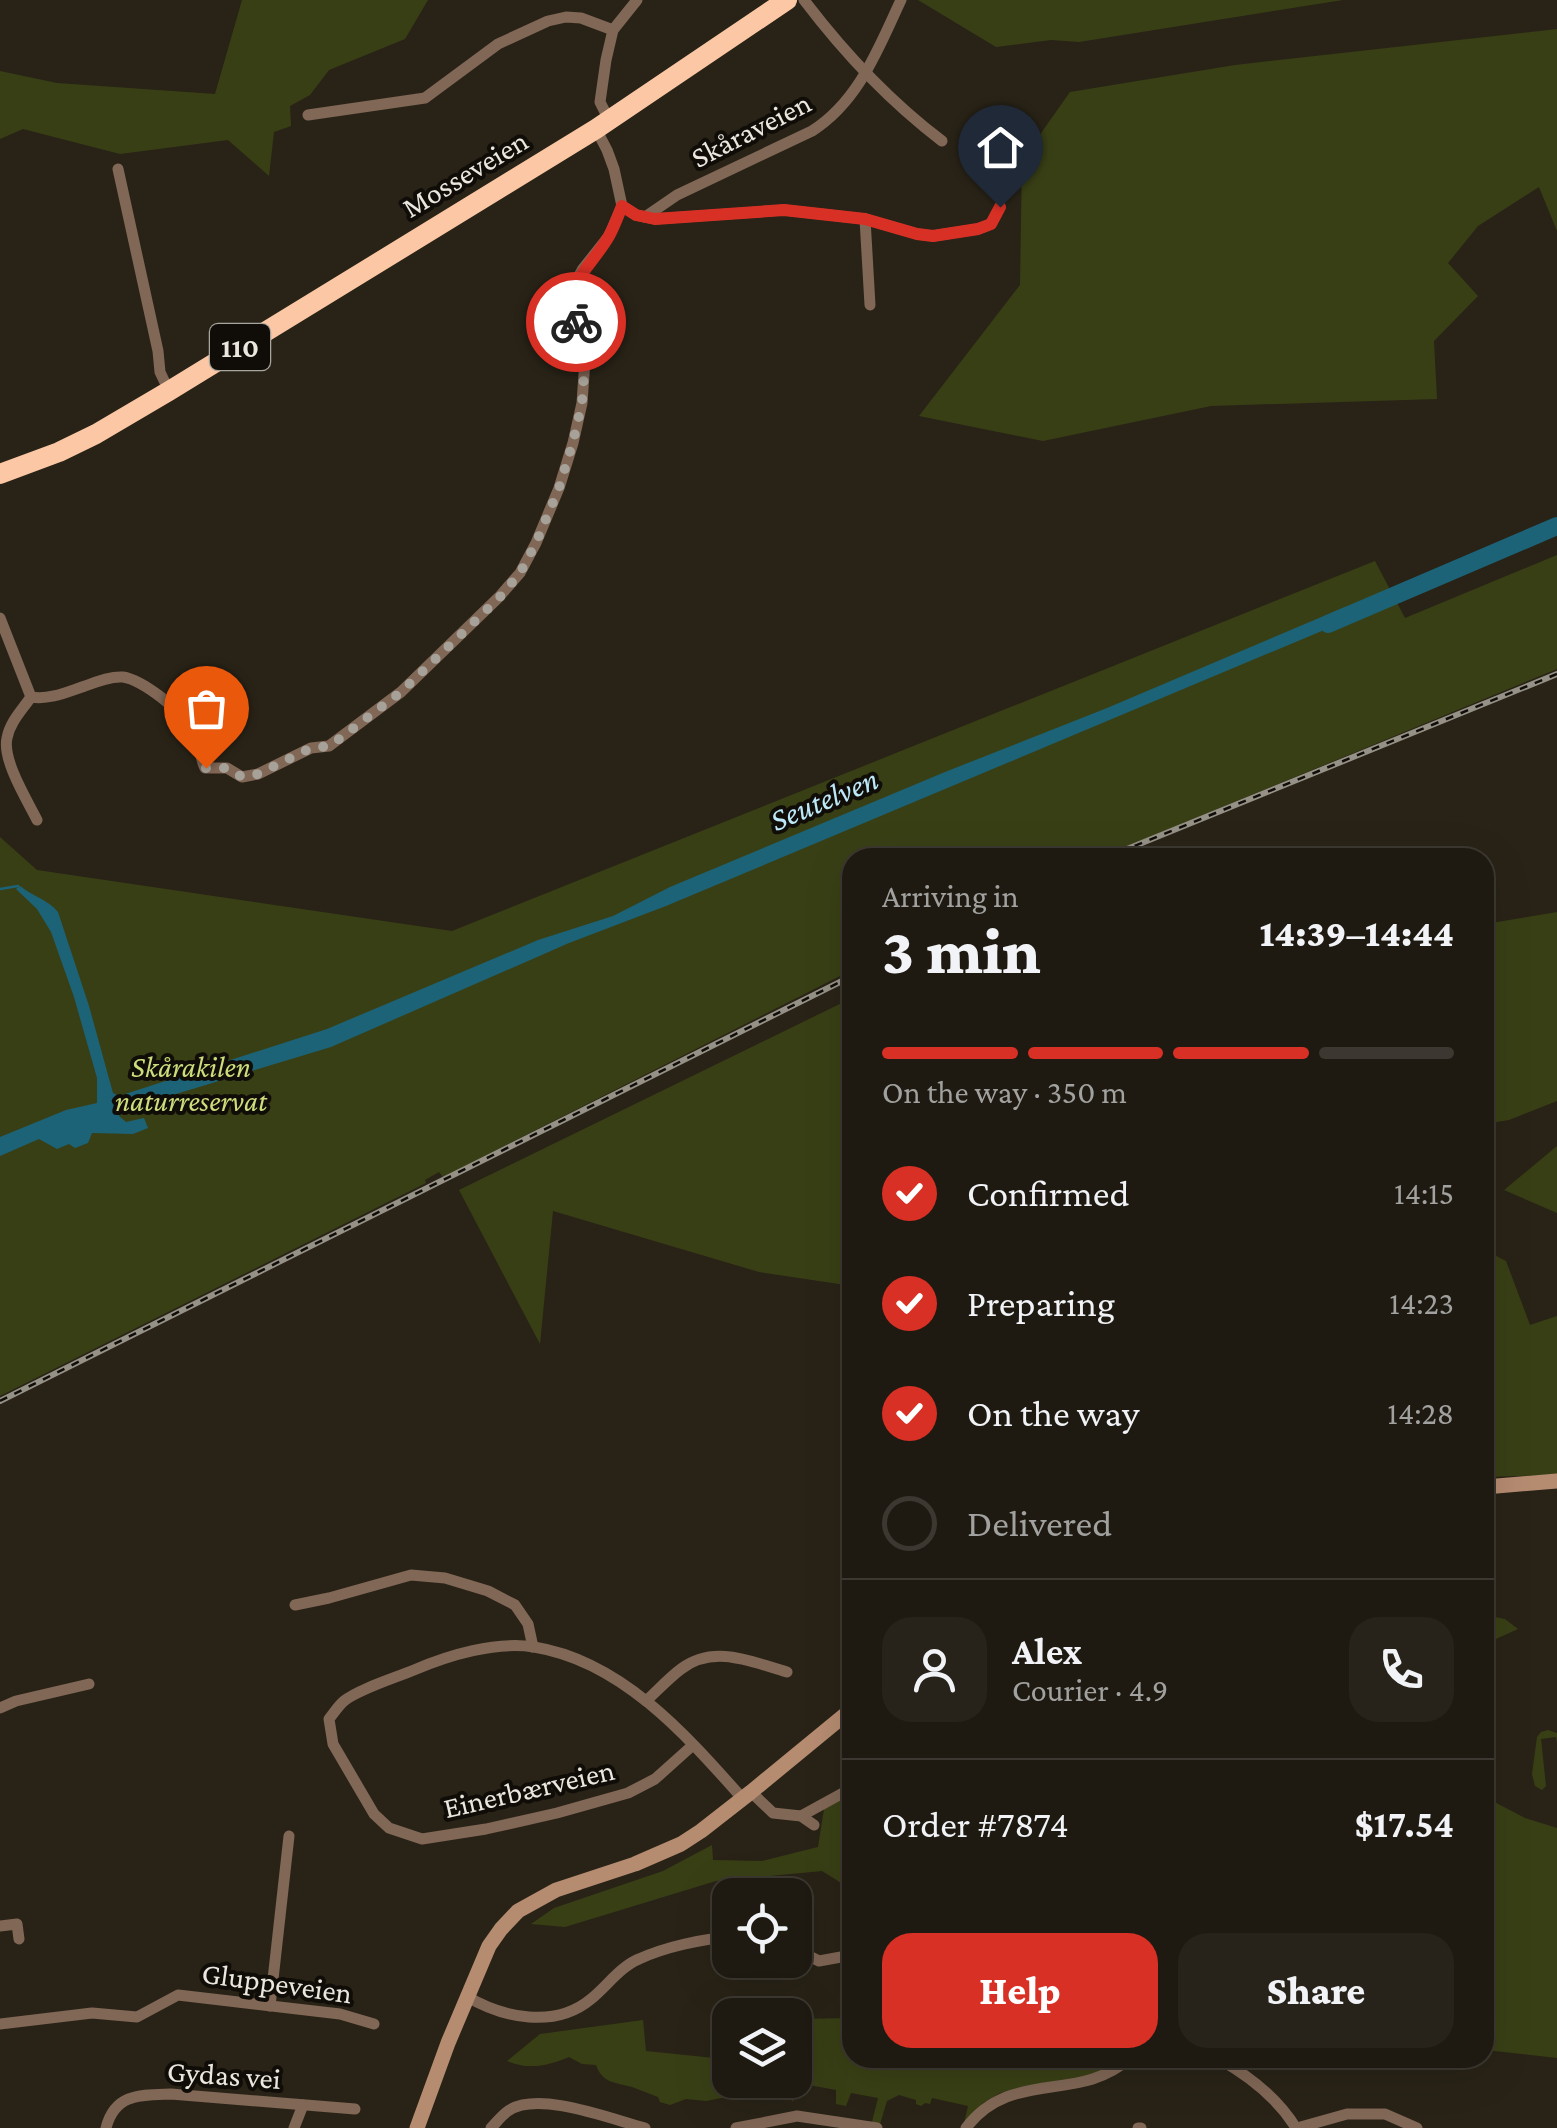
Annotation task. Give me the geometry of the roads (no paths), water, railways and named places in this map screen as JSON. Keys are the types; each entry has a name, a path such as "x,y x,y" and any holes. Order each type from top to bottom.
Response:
{"highway":[{"name":"Mosseveien","path":"0,474 96,434 169,391 602,124 787,0"}],"street":[{"path":"32,697 46,698 117,677 134,681 194,726 206,768 227,768 242,777 258,774 311,748 330,746 401,692 499,598 520,573 536,543 559,488 582,403 585,360 572,309 575,284 608,236 622,206 602,124 600,94 613,30 636,0"},
{"path":"804,0 847,55 899,107 942,141"},
{"name":"Skåraveien","path":"645,218 677,195 830,120 866,74 901,0"},
{"path":"308,115 425,98 498,44 548,21 580,18 613,30"},
{"path":"118,169 160,372 169,391"},
{"path":"622,206 645,218 784,210 865,219 933,236 991,224 1000,207"},
{"path":"865,219 870,306"},
{"path":"0,618 32,697"},
{"path":"32,697 12,722 6,741 14,772 37,820"},
{"path":"1494,1486 1557,1481"},
{"path":"295,1604 411,1575 445,1578 488,1591 515,1605 528,1624 533,1647 574,1658 607,1673 646,1701 747,1796 773,1813 801,1816 814,1825"},
{"name":"Einerbærveien","path":"533,1647 469,1650 442,1658 347,1698 329,1719 334,1744 374,1814 389,1828 422,1839 557,1814 628,1794 655,1778 692,1745"},
{"path":"646,1701 699,1658 740,1658 786,1672"},
{"path":"0,1708 89,1684"},
{"path":"417,2128 489,1946 518,1911 556,1890 681,1844 747,1796 842,1717"},
{"path":"801,1816 842,1793"},
{"path":"270,2006 289,1836"},
{"path":"0,1926 17,1924 19,1939"},
{"path":"466,1996 504,2014 551,2018 586,2004 636,1960 712,1938"},
{"path":"812,1957 820,1960 842,1956"},
{"name":"Gluppeveien","path":"0,2024 95,2012 137,2017 178,1995 340,2014 374,2024"},
{"path":"966,2128 974,2117 1002,2097 1083,2083 1117,2068"},
{"path":"1235,2068 1249,2076 1296,2128 1347,2114 1385,2114 1417,2128"},
{"name":"Gydas vei","path":"106,2128 115,2108 142,2095 355,2109"},
{"path":"492,2128 508,2110 527,2103 554,2104 645,2128"},
{"path":"294,2128 303,2105"},
{"path":"736,2128 797,2116 877,2128"}],"water":[{"path":"1345,607 1348,620 569,943 331,1047 123,1110 119,1116 126,1122 144,1118 148,1128 133,1134 92,1133 88,1143 75,1148 69,1144 57,1149 39,1139 0,1156 0,1137 66,1110 97,1103 97,1078 51,932 37,909 16,889 20,886 58,912 113,1093 119,1096 327,1029 538,940 613,916 670,887"}],"waterway":[{"name":"Seutelven","path":"1328,624 1557,526"},
{"path":"0,889 18,886"}],"railway":[{"path":"1130,848 1557,674"},
{"path":"0,1401 842,981"}],"park label":[{"name":"Skårakilen naturreservat","path":"191,1084"}]}
